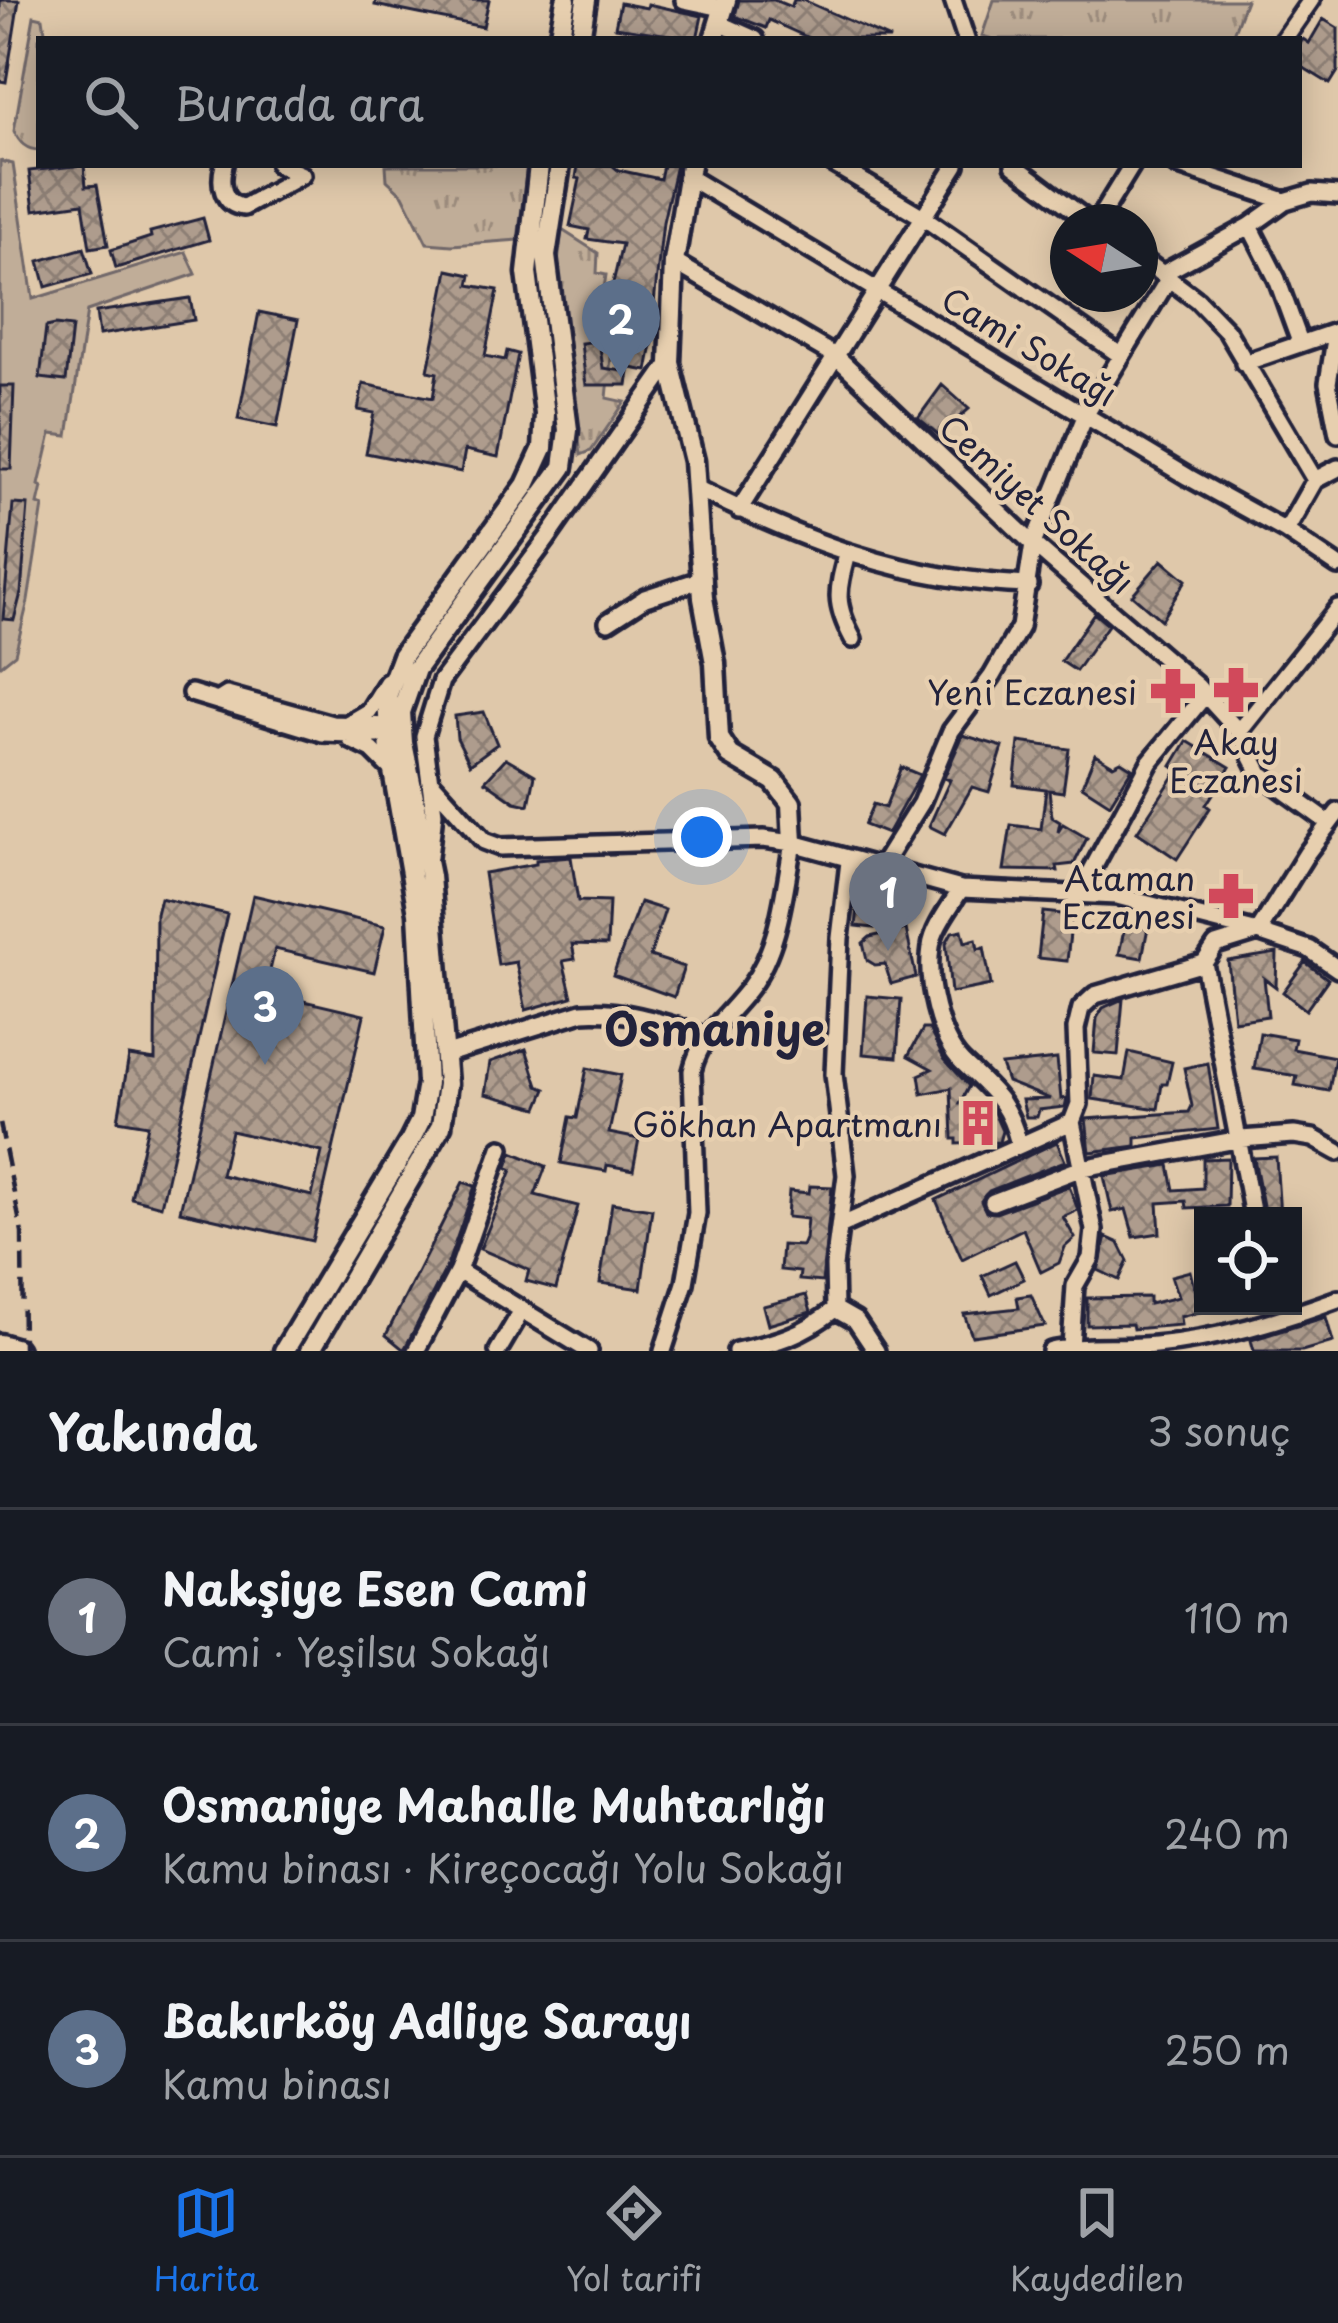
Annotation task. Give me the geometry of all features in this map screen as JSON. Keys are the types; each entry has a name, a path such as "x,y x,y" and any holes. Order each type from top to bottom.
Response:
{"main road":[{"path":"0,1347 14,1351"}],"street":[{"path":"560,36 566,0"},
{"path":"580,36 586,0"},
{"path":"684,0 750,36"},
{"path":"953,0 965,36"},
{"path":"1286,36 1311,0"},
{"path":"224,168 223,190 237,207 251,205 313,168"},
{"path":"286,168 302,175"},
{"path":"337,730 369,711 421,628 526,484 543,448 545,414 527,273 539,168"},
{"path":"284,1351 410,1141 424,1101 418,913 393,771 394,726 416,669 563,466 568,430 546,272 560,168"},
{"path":"840,168 923,217 1120,355"},
{"path":"739,510 954,168"},
{"path":"1018,168 1069,204"},
{"path":"1106,204 1130,168"},
{"path":"1214,170 1285,201"},
{"path":"662,1351 685,1283 697,1213 692,1071 705,1036 752,985 766,957 778,925 794,843 791,803 774,781 730,755 719,738 694,461 670,363 674,262 690,171"},
{"name":"Cami Sokağı","path":"690,171 1338,566"},
{"path":"880,867 921,803 951,731 992,676 1020,627 1033,544 1086,414 1166,276 1285,201 1312,193 1338,195"},
{"path":"1250,226 1277,279 1300,343"},
{"name":"Cemiyet Sokağı","path":"674,262 837,357 1033,544 1205,695 1239,732 1260,773 1334,818"},
{"path":"1158,270 1227,331 1315,480"},
{"path":"1244,363 1337,332 1328,383 1338,434"},
{"path":"428,860 434,827 424,736 440,681 670,363"},
{"path":"1286,531 1315,480 1338,468"},
{"path":"696,488 783,531 847,554 979,584 1029,586"},
{"path":"847,554 836,596 853,639"},
{"path":"608,622 645,598 703,579"},
{"path":"1239,732 1338,608"},
{"path":"310,1351 441,1126 446,1098 428,860 387,696 395,670"},
{"path":"191,694 219,700 227,694 337,730 367,746 393,771"},
{"path":"1079,894 1150,762 1205,695"},
{"path":"337,730 394,726"},
{"path":"432,783 484,841 500,847 763,839 794,843 961,890 1117,896 1258,932 1309,949 1338,969"},
{"path":"1071,1347 1075,1286 1091,1258 1094,1230 1072,1122 1079,1104 1076,1029 1081,1008 1095,995 1204,963 1216,946 1258,932 1334,818"},
{"path":"835,1309 834,1266 846,1175 834,1074 840,938 849,862"},
{"path":"961,890 931,943 930,974 947,1041 959,1059 1001,1098 1019,1144"},
{"path":"1204,963 1252,1207"},
{"path":"444,1055 603,1010 705,1036"},
{"path":"842,1225 1072,1122"},
{"path":"993,1202 1082,1168 1241,1139 1313,1138 1338,1152"},
{"path":"416,1351 458,1271 502,1148"},
{"path":"458,1271 589,1351"},
{"path":"1302,1307 1338,1299"},
{"path":"736,1351 781,1342 808,1330 835,1309"},
{"path":"835,1309 856,1321 876,1351"},
{"path":"498,1351 521,1312"},
{"path":"1051,1351 1156,1345 1267,1315"}],"green space":[{"path":"994,0 1246,0 1232,36 982,36"},
{"path":"34,16 43,18 46,36 36,36 36,150 24,145 14,131"},
{"path":"0,161 13,164 33,299 186,252 196,274 87,311 68,436 51,434 39,485 38,504 43,506 28,601 15,654 0,666"},
{"path":"386,168 527,168 518,240 427,243 403,195 387,180"},
{"path":"562,230 598,253 597,273 606,275 602,301 616,306 607,398 625,402 591,451 581,455 557,271"}],"building":[{"path":"0,0 19,0 6,82 0,81"},
{"path":"376,0 489,0 483,27 375,5"},
{"path":"739,0 774,0 791,7 794,0 803,0 883,36 804,36 769,20 766,28 735,16"},
{"path":"620,3 702,16 698,36 615,27"},
{"path":"1323,19 1338,28 1338,71 1330,84 1302,67 1302,40 1309,43"},
{"path":"84,168 86,186 97,185 108,245 90,248 83,203 34,210 29,171"},
{"path":"578,168 616,168 660,179 662,168 675,168 663,222 653,312 658,313 647,371 626,367 632,326 624,324 630,299 610,296 622,244 587,239 589,230 570,226 580,179 576,178"},
{"path":"203,218 209,240 116,268 111,250 151,237 150,232"},
{"path":"84,248 92,274 46,287 39,261"},
{"path":"448,270 471,275 469,285 498,290 485,356 505,360 507,351 518,354 498,457 465,450 461,472 366,453 374,413 358,410 363,384 433,398 437,373 428,371"},
{"path":"190,298 194,320 99,335 96,312"},
{"path":"259,312 298,320 277,427 238,419"},
{"path":"46,327 72,327 66,381 40,378"},
{"path":"599,341 603,368 629,372 627,385 586,385 581,343"},
{"path":"942,385 969,409 939,435 918,418"},
{"path":"0,386 14,386 11,469 0,469"},
{"path":"13,504 28,505 21,593 14,620 3,619"},
{"path":"1162,560 1186,580 1161,620 1132,595"},
{"path":"1094,613 1108,625 1076,671 1061,661"},
{"path":"484,712 497,744 470,764 457,738 455,716"},
{"path":"963,735 1003,747 989,792 972,787 945,834 929,826"},
{"path":"1187,741 1230,767 1177,859 1137,832 1178,770 1172,766"},
{"path":"1019,742 1069,749 1063,792 1049,790 1052,817 1060,822 1058,832 1063,824 1087,838 1074,864 1057,866 1058,871 1004,870 1011,825 1041,829 1046,789 1014,785"},
{"path":"1095,754 1113,765 1121,761 1132,768 1110,804 1082,786"},
{"path":"506,758 535,775 529,805 515,802 485,781"},
{"path":"901,767 920,775 887,834 864,825 873,804 885,808"},
{"path":"571,857 578,901 609,902 607,945 572,944 575,959 563,961 572,997 526,1010 516,962 498,965 484,873"},
{"path":"861,881 879,882 874,928 856,926"},
{"path":"253,895 385,926 374,972 275,949 265,992 364,1015 312,1241 180,1211","holes":["231,1131 322,1152 312,1196 221,1175"]},
{"path":"160,898 227,914 161,1206 131,1198 148,1125 118,1120 129,1056 155,1060"},
{"path":"640,902 665,910 650,956 684,967 674,997 613,975"},
{"path":"1128,911 1150,917 1142,958 1119,954"},
{"path":"1043,912 1072,915 1067,961 1038,958"},
{"path":"906,929 916,977 891,984 885,964 867,960 863,943"},
{"path":"962,930 965,942 976,939 978,949 984,947 991,985 951,993 946,943 952,932"},
{"path":"1277,953 1276,987 1264,978 1268,1016 1234,1021 1228,961"},
{"path":"1305,962 1328,979 1306,1010 1283,992"},
{"path":"867,996 901,999 897,1057 863,1054"},
{"path":"1123,999 1118,1055 1094,1053 1097,1018 1103,1008"},
{"path":"923,1029 929,1029 944,1059 969,1086 960,1103 985,1102 994,1113 1002,1131 999,1142 957,1144 951,1088 922,1094 919,1075 932,1069 908,1056"},
{"path":"1260,1033 1295,1039 1293,1049 1335,1057 1329,1091 1295,1085 1297,1076 1254,1069"},
{"path":"526,1049 538,1086 546,1089 538,1108 485,1094 490,1062"},
{"path":"1129,1052 1172,1062 1158,1109 1092,1099 1094,1076 1124,1080"},
{"path":"1057,1059 1065,1107 1026,1117 1022,1100 1050,1099 1007,1082 1001,1065"},
{"path":"1208,1063 1218,1129 1136,1138 1136,1146 1090,1152 1086,1119 1189,1112 1192,1106 1184,1068"},
{"path":"587,1068 621,1075 609,1133 639,1139 633,1170 607,1165 606,1171 561,1163"},
{"path":"1057,1142 1065,1161 989,1191 981,1201 986,1212 996,1213 1069,1186 1078,1210 1063,1217 1075,1238 1059,1263 1041,1272 1023,1229 962,1259 936,1200"},
{"path":"512,1152 546,1166 535,1195 578,1206 556,1289 526,1281 529,1270 480,1249 512,1170 507,1167"},
{"path":"1276,1157 1279,1207 1263,1207 1254,1158"},
{"path":"1228,1158 1227,1206 1187,1208 1186,1201 1158,1203 1160,1233 1134,1237 1126,1209 1112,1212 1104,1176 1169,1165 1174,1190 1203,1188 1203,1159"},
{"path":"463,1182 475,1186 447,1266 404,1350 386,1335"},
{"path":"810,1186 832,1187 822,1282 799,1280 800,1272 780,1270 782,1245 802,1246 805,1239 807,1219 787,1217 789,1191 809,1193"},
{"path":"612,1203 652,1209 641,1289 600,1283"},
{"path":"1106,1237 1119,1243 1128,1261 1119,1280 1098,1270"},
{"path":"1015,1261 1024,1279 991,1295 982,1276"},
{"path":"1190,1271 1194,1287 1194,1314 1180,1317 1181,1325 1133,1329 1132,1324 1087,1325 1087,1298 1149,1297 1149,1304 1178,1297 1171,1276"},
{"path":"806,1295 811,1312 768,1325 763,1306"},
{"path":"1031,1295 1045,1326 972,1336 964,1314 1019,1308 1017,1297"},
{"path":"1326,1317 1333,1342 1302,1351 1254,1351 1251,1340"}],"railway":[{"path":"0,1123 22,1233 23,1351"}],"place":[{"name":"Osmaniye Mahalle Muhtarlığı","path":"621,378"},
{"name":"Akay Eczanesi","path":"1236,690"},
{"name":"Yeni Eczanesi","path":"1173,691"},
{"name":"Ataman Eczanesi","path":"1231,896"},
{"name":"Nakşiye Esen Cami","path":"888,951"},
{"name":"Bakırköy Adliye Sarayı","path":"265,1065"},
{"name":"Gökhan Apartmanı","path":"978,1123"}],"district":[{"name":"Osmaniye","path":"715,1027"}]}
